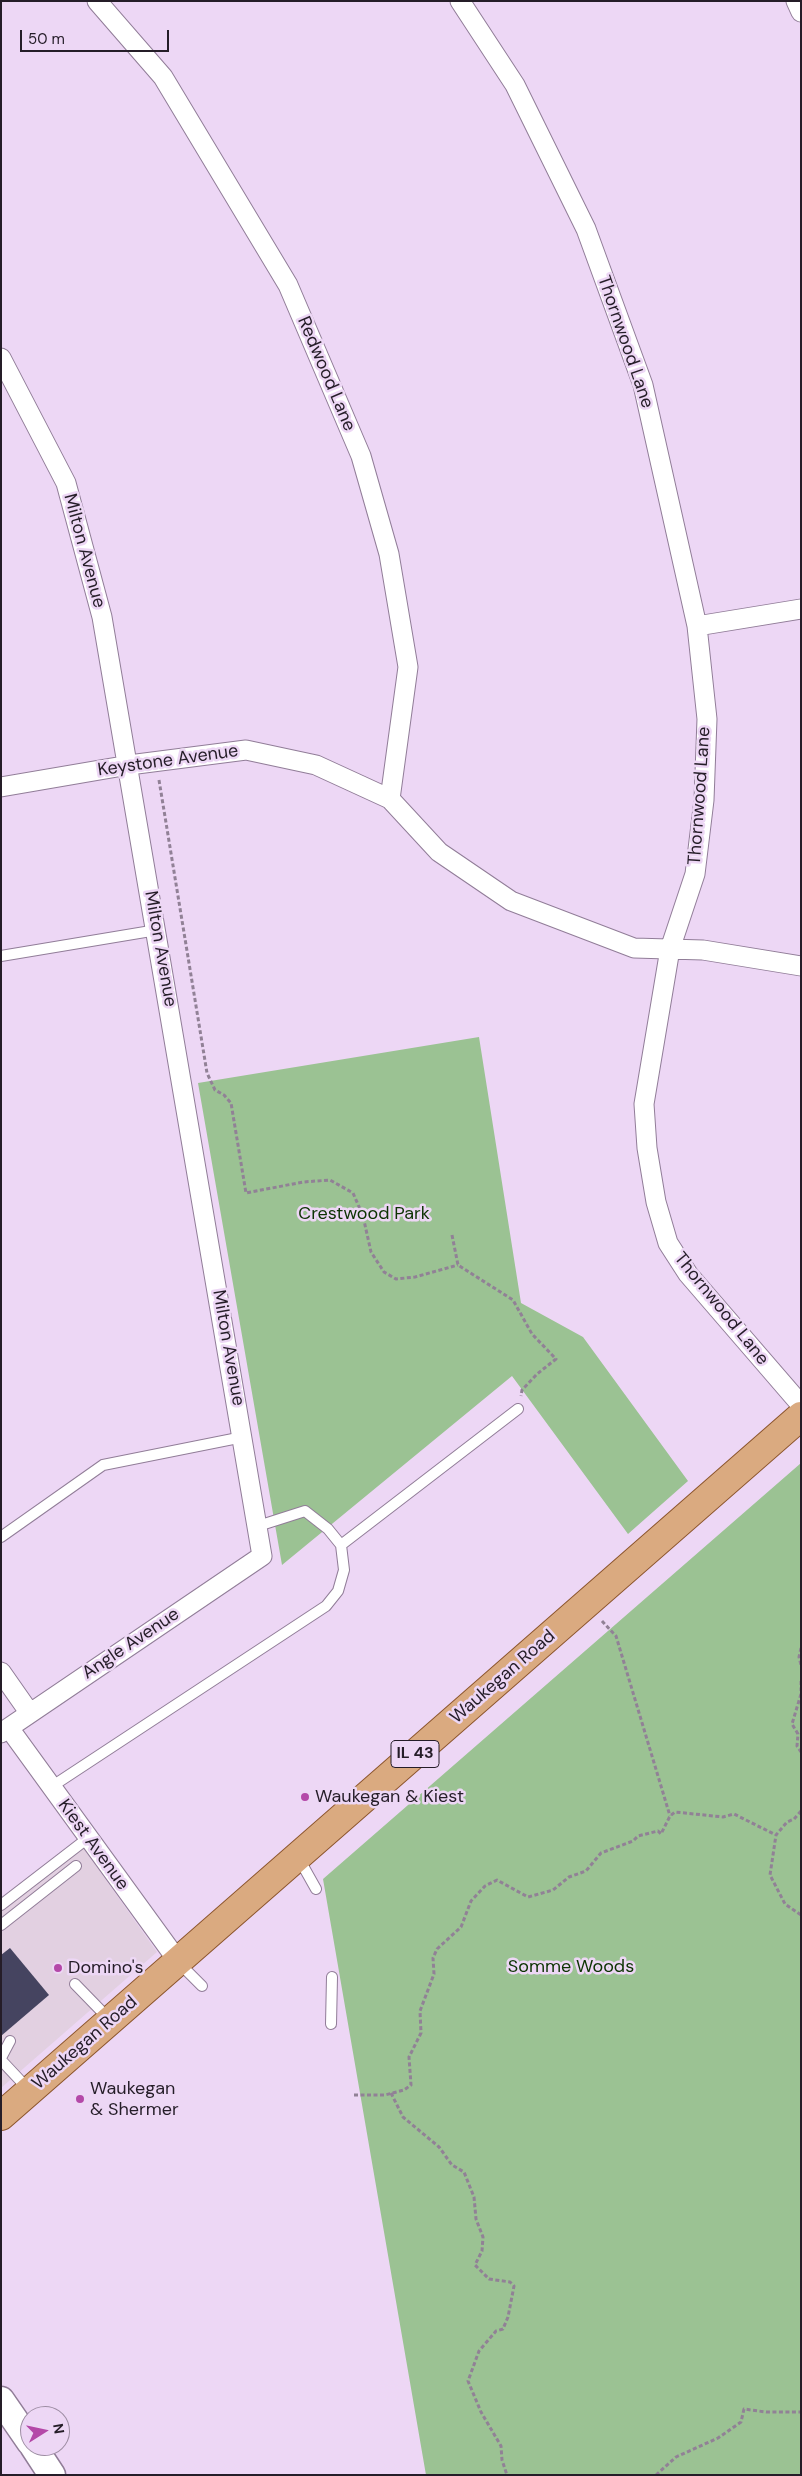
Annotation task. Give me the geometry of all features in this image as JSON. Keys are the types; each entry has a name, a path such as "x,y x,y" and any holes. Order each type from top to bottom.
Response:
{"main road":[{"name":"Waukegan Road","path":"1,2116 801,1416"},
{"path":"1,2400 20,2428"},
{"path":"40,2456 52,2475"}],"street":[{"name":"Redwood Lane","path":"98,1 162,77 288,285 361,456 389,554 408,667 390,799"},
{"name":"Thornwood Lane","path":"460,1 514,85 586,229 643,385 696,626 707,719 704,800 695,874 670,950 644,1104 647,1148 656,1202 668,1243 688,1274 801,1405"},
{"path":"796,1 801,12"},
{"name":"Milton Avenue","path":"1,358 66,483 102,617 129,765 262,1556"},
{"path":"696,626 801,609"},
{"name":"Keystone Avenue","path":"1,787 129,765 246,750 316,765 390,799 439,852 511,901 634,948 703,950 801,966"},
{"name":"Angle Avenue","path":"5,1731 29,1712 262,1556"},
{"path":"1,1672 29,1712"},
{"name":"Kiest Avenue","path":"5,1731 51,1786 178,1962"}],"lane":[{"path":"1,956 157,930"},
{"path":"341,1545 518,1409"},
{"path":"1,1537 103,1465 243,1437"},
{"path":"51,1786 326,1606 338,1591 344,1570 341,1545 328,1529 305,1511 258,1526"},
{"path":"1,1905 88,1838"},
{"path":"298,1857 316,1889"},
{"path":"1,1925 76,1866"},
{"path":"178,1962 202,1986"},
{"path":"331,2024 332,1977"},
{"path":"75,1984 110,2020"},
{"path":"10,2041 1,2059 30,2091"}],"path":[{"path":"156,761 207,1073 215,1090 224,1095 231,1103 246,1192 303,1182 330,1180 353,1193 363,1216 371,1252 384,1272 396,1279 415,1277 458,1265"},
{"path":"452,1235 458,1265 513,1300 532,1334 556,1359 522,1390 518,1409"},
{"path":"587,1603 616,1636 670,1816"},
{"path":"801,1648 799,1657 801,1665"},
{"path":"801,1681 801,1692 792,1724 798,1734 797,1746 801,1752"},
{"path":"801,1811 794,1819 787,1822 776,1835 770,1875 785,1904 801,1915"},
{"path":"354,2094 385,2095 404,2090 411,2085 409,2057 421,2034 421,2003 434,1974 433,1958 437,1949 461,1927 471,1902 485,1886 497,1880 528,1897 553,1890 570,1877 586,1871 605,1851 653,1832 658,1831 660,1834 670,1816 676,1812 723,1817 734,1814 776,1835"},
{"path":"391,2093 403,2117 438,2146 452,2165 464,2172 474,2197 476,2219 483,2237 482,2251 476,2265 489,2280 510,2282 514,2286 508,2316 503,2329 496,2331 479,2351 468,2381 480,2412 501,2446 502,2460 507,2475"},
{"path":"656,2475 676,2457 718,2438 741,2422 744,2409 766,2412 801,2412"}],"shaded area":[{"path":"79,1842 157,1952 1,2088 1,1906"}],"green space":[{"name":"Crestwood Park","path":"479,1037 521,1303 583,1337 688,1481 628,1534 512,1376 282,1565 198,1083"},
{"name":"Somme Woods","path":"801,1463 801,2475 426,2475 323,1879"}],"building":[{"path":"10,1948 49,1995 1,2036 1,1955"}],"place":[{"name":"Waukegan & Kiest","path":"305,1797"},
{"name":"Domino's","path":"58,1968"},
{"name":"Waukegan & Shermer","path":"80,2099"}]}
